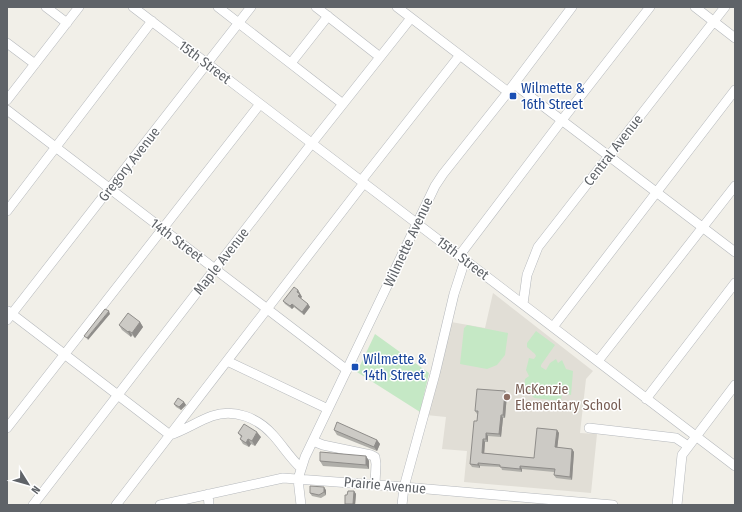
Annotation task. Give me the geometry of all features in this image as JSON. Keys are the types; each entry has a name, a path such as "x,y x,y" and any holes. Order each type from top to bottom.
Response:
{"street":[{"path":"46,7 66,23"},
{"path":"7,100 79,7"},
{"name":"15th Street","path":"133,7 735,466"},
{"path":"218,7 343,104"},
{"name":"Gregory Avenue","path":"9,315 110,189 251,7"},
{"path":"316,7 380,57"},
{"path":"397,7 508,92"},
{"path":"402,505 404,486 435,374 462,258 562,120 650,7"},
{"path":"695,7 735,38"},
{"name":"Central Avenue","path":"523,304 527,275 538,246 725,7"},
{"name":"Wilmette Avenue","path":"301,505 298,479 301,468 328,408 435,186 508,92 569,8"},
{"path":"291,63 328,16"},
{"name":"Maple Avenue","path":"33,505 312,143 411,18"},
{"path":"7,211 152,22"},
{"path":"7,43 34,64"},
{"path":"116,505 460,55"},
{"path":"514,84 735,252"},
{"path":"553,327 735,90"},
{"path":"7,428 260,104"},
{"name":"14th Street","path":"7,110 347,370"},
{"path":"598,361 735,186"},
{"path":"646,399 735,283"},
{"path":"9,315 64,354 170,435"},
{"path":"227,361 328,408"},
{"path":"677,505 682,456 695,436 735,386"},
{"path":"170,435 214,415 231,413 240,414 249,417 264,426 280,443 291,459 301,468"},
{"path":"589,428 676,438 688,446"},
{"path":"313,440 323,445 375,457 375,484"},
{"name":"Prairie Avenue","path":"160,505 283,478 404,486 506,500 613,505"},
{"path":"208,494 209,505"}],"shaded area":[{"name":"McKenzie Elementary School","path":"493,293 593,371 586,379 580,433 597,434 591,493 464,482 467,451 442,449 446,417 426,415 451,322 485,328"}],"green space":[{"path":"467,325 508,333 505,355 497,365 487,369 460,364 464,328"},
{"path":"536,331 555,345 541,367 546,370 550,363 556,359 558,363 562,360 566,369 573,371 571,395 562,393 561,401 534,398 524,387 525,379 529,376 526,370 529,358 534,359 536,356 527,347 527,343"},
{"path":"375,334 429,373 420,412 357,372"}],"building":[{"path":"294,287 300,294 298,296 308,304 302,312 292,304 290,306 283,301"},
{"path":"105,309 109,311 87,338 84,336"},
{"path":"128,313 140,322 132,333 129,331 128,332 119,325"},
{"path":"477,389 505,391 503,415 501,415 499,434 486,433 486,439 483,439 482,453 534,458 537,428 557,430 555,447 572,449 570,477 554,475 555,469 520,466 520,469 500,467 500,465 478,463 478,465 470,464 474,421 477,421 478,411 475,411"},
{"path":"178,398 184,402 179,407 174,404"},
{"path":"337,422 377,440 374,447 334,430"},
{"path":"244,424 257,432 252,441 248,439 246,443 240,439 242,436 238,433"},
{"path":"320,452 366,456 366,465 320,461"},
{"path":"310,486 324,487 324,492 319,495 310,493"},
{"path":"348,491 354,491 353,504 345,504 345,495 347,495"}],"place":[{"name":"Wilmette & 16th Street","path":"513,96"},
{"name":"Wilmette & 14th Street","path":"355,367"},
{"name":"McKenzie Elementary School","path":"507,397"}]}
